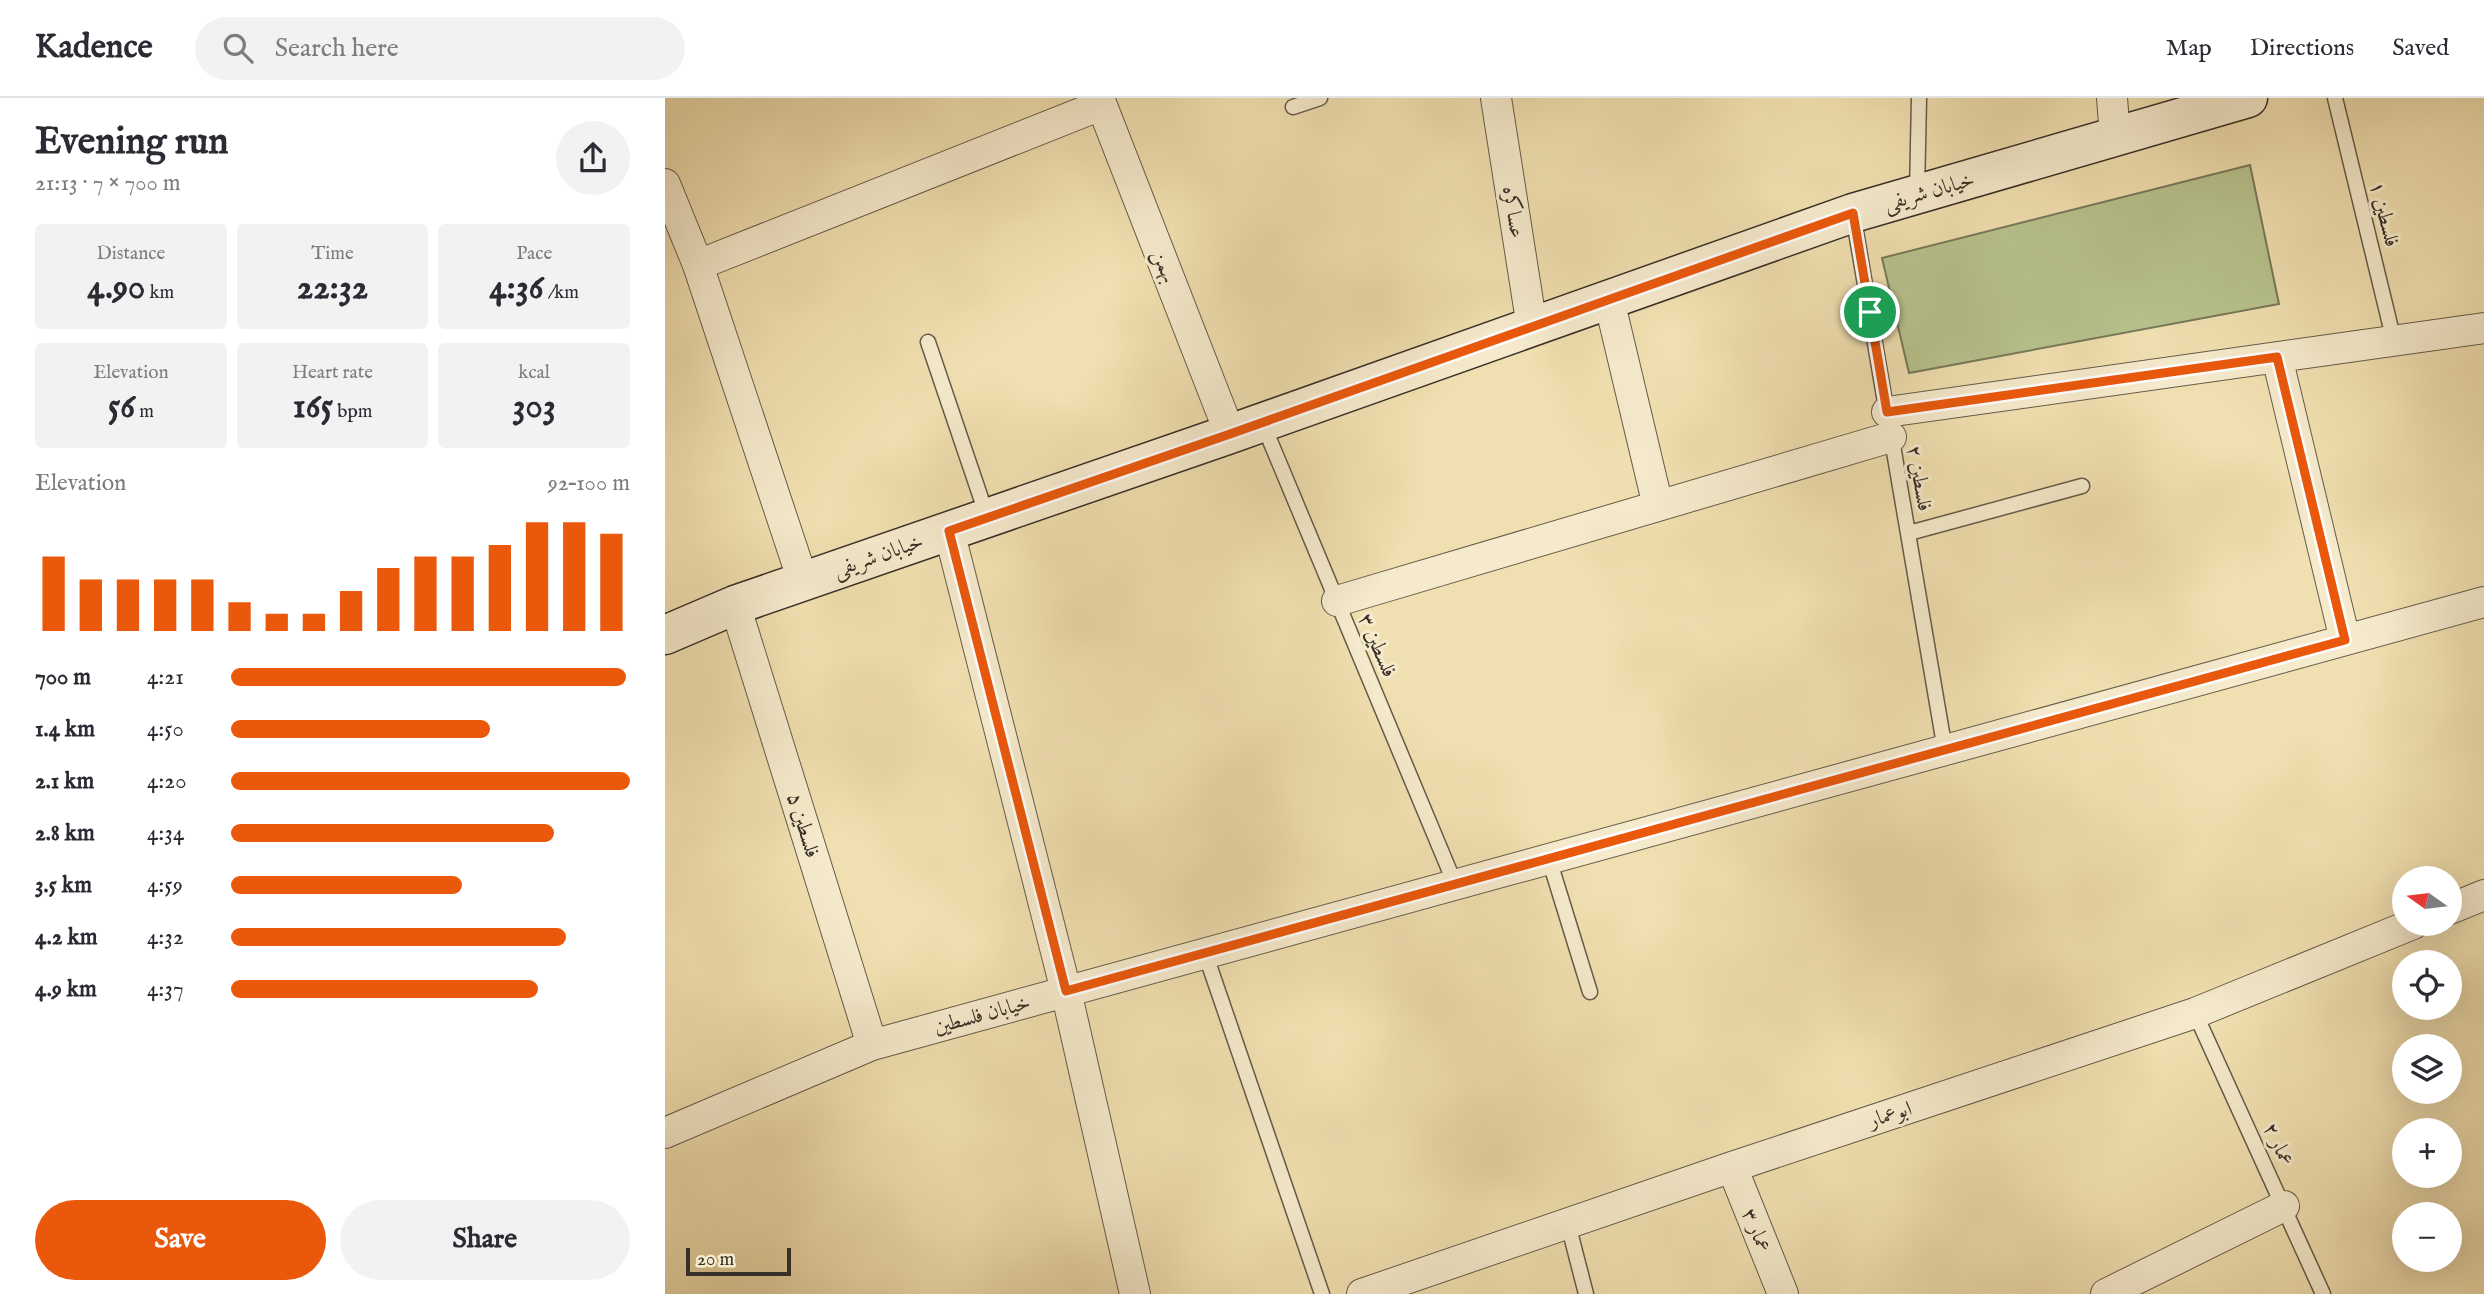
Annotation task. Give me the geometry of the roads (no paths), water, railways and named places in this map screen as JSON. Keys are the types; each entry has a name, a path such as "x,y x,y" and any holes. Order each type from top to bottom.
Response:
{"street":[{"name":"عساکره","path":"1496,98 1532,327"},
{"path":"2112,98 2115,137"},
{"name":"خیابان شریفی","path":"665,635 735,605 1853,213 2248,98"},
{"path":"698,265 1100,102"},
{"name":"بهمن","path":"1100,102 1246,428"},
{"path":"665,184 698,265 803,581"},
{"path":"1609,300 1658,506"},
{"path":"1336,601 1658,506 1889,424 2277,357 2484,328"},
{"path":"2277,357 2345,640"},
{"path":"949,531 1066,991 1135,1294"},
{"name":"خیابان فلسطین","path":"665,1133 873,1045 2484,602"},
{"name":"فلسطین ۵","path":"735,605 873,1045"},
{"path":"2462,904 2484,895"},
{"name":"ابوعمار","path":"1362,1294 2195,1013 2392,933"},
{"name":"عمار ۳","path":"1732,1167 1783,1294"},
{"path":"2106,1294 2284,1206"}],"lane":[{"path":"1293,107 1320,98"},
{"path":"1917,194 1919,98"},
{"name":"فلسطین ۱","path":"2335,98 2395,341"},
{"name":"فلسطین ۲","path":"1853,213 1945,750"},
{"path":"928,342 987,517"},
{"name":"فلسطین ۳","path":"1246,428 1336,601 1455,884"},
{"path":"1909,533 2082,486"},
{"path":"1549,859 1590,992"},
{"path":"1205,953 1322,1294"},
{"name":"عمار ۲","path":"2195,1013 2323,1294"},
{"path":"1568,1224 1586,1294"}]}
